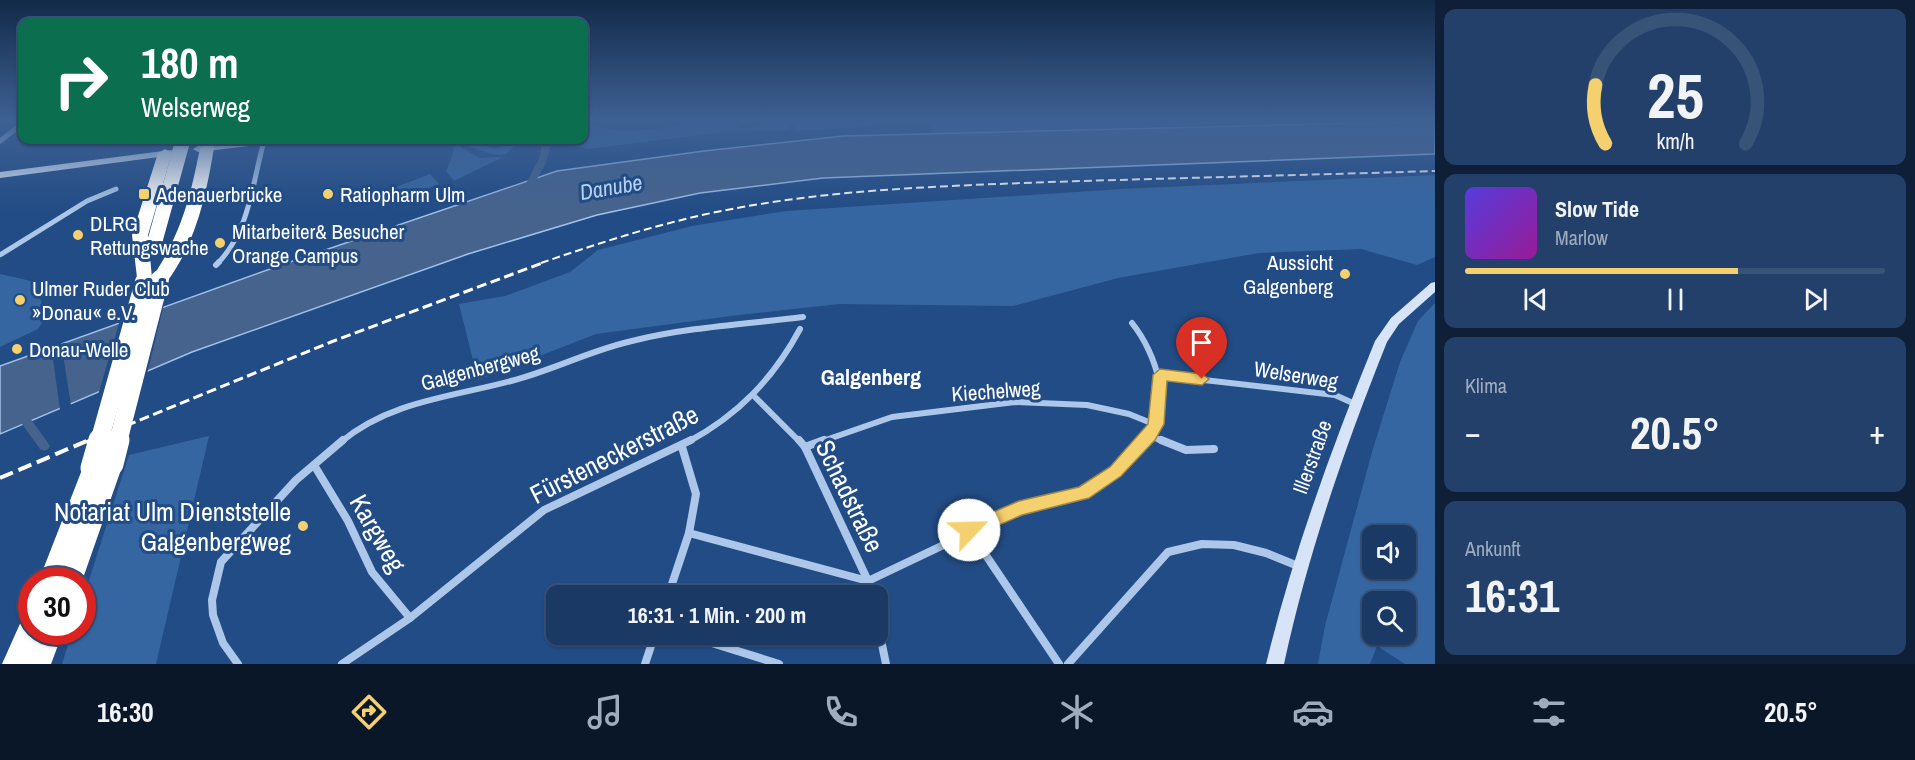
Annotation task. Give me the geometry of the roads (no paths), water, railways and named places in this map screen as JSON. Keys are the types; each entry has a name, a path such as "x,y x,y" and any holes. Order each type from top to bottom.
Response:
{"highway":[{"path":"152,281 140,235 172,151"},
{"path":"75,567 152,281 160,247 172,151"},
{"path":"160,247 199,151"},
{"path":"152,281 166,272 187,228 201,151"},
{"path":"57,567 102,466"},
{"path":"15,664 23,645"},
{"path":"38,664 46,645"}],"main road":[{"path":"0,175 148,151"},
{"name":"Illerstraße","path":"1275,664 1298,566 1355,404 1381,341 1395,321 1434,285"}],"street":[{"path":"216,265 233,248 245,221 262,151"},
{"path":"0,255 87,201 116,189"},
{"name":"Galgenbergweg","path":"238,664 223,643 213,615 212,600 221,562 296,480 346,438 374,421 410,404 513,381 603,348 638,339 803,317"},
{"path":"689,533 868,581 969,530 1019,508 1083,493 1115,472 1150,436 1156,424 1160,375 1144,339 1132,324"},
{"name":"Fürsteneckerstraße","path":"342,664 410,618 513,532 545,509 682,447 721,423 754,397 791,350 800,329"},
{"name":"Welserweg","path":"1160,375 1335,395 1355,404"},
{"name":"Schadstraße","path":"754,397 770,409 805,447 869,585"},
{"name":"Kiechelweg","path":"805,447 892,417 1015,402 1087,405 1129,414 1156,424"},
{"path":"1150,436 1186,450 1214,449"},
{"path":"672,585 689,533 696,494 682,447"},
{"name":"Kargweg","path":"314,465 348,521 372,572 410,618"},
{"path":"969,530 1059,664"},
{"path":"1068,664 1168,552 1185,545 1213,542 1236,543 1298,566"},
{"path":"645,664 651,645"},
{"path":"718,645 778,664"},
{"path":"882,645 886,664"}],"water":[{"name":"Danube","path":"704,151 1435,151 1435,154 823,178 700,193 597,215 468,254 192,352 0,434 0,366 284,264 557,171"}],"waterway":[{"path":"527,189 545,151"},
{"path":"26,421 44,446"}],"railway":[{"path":"541,263 662,225 737,208 815,196 971,185 1435,171"},
{"path":"86,442 331,342 545,262"},
{"path":"0,478 89,440"}],"place":[{"name":"Adenauerbrücke","path":"144,194"},
{"name":"Ratiopharm Ulm","path":"328,194"},
{"name":"DLRG Rettungswache","path":"78,235"},
{"name":"Mitarbeiter& Besucher Orange Campus","path":"220,243"},
{"name":"Aussicht Galgenberg","path":"1345,274"},
{"name":"Ulmer Ruder Club »Donau« e.V.","path":"20,300"},
{"name":"Donau-Welle","path":"17,349"},
{"name":"Notariat Ulm Dienststelle Galgenbergweg","path":"303,526"}],"district":[{"name":"Galgenberg","path":"871,377"}]}
